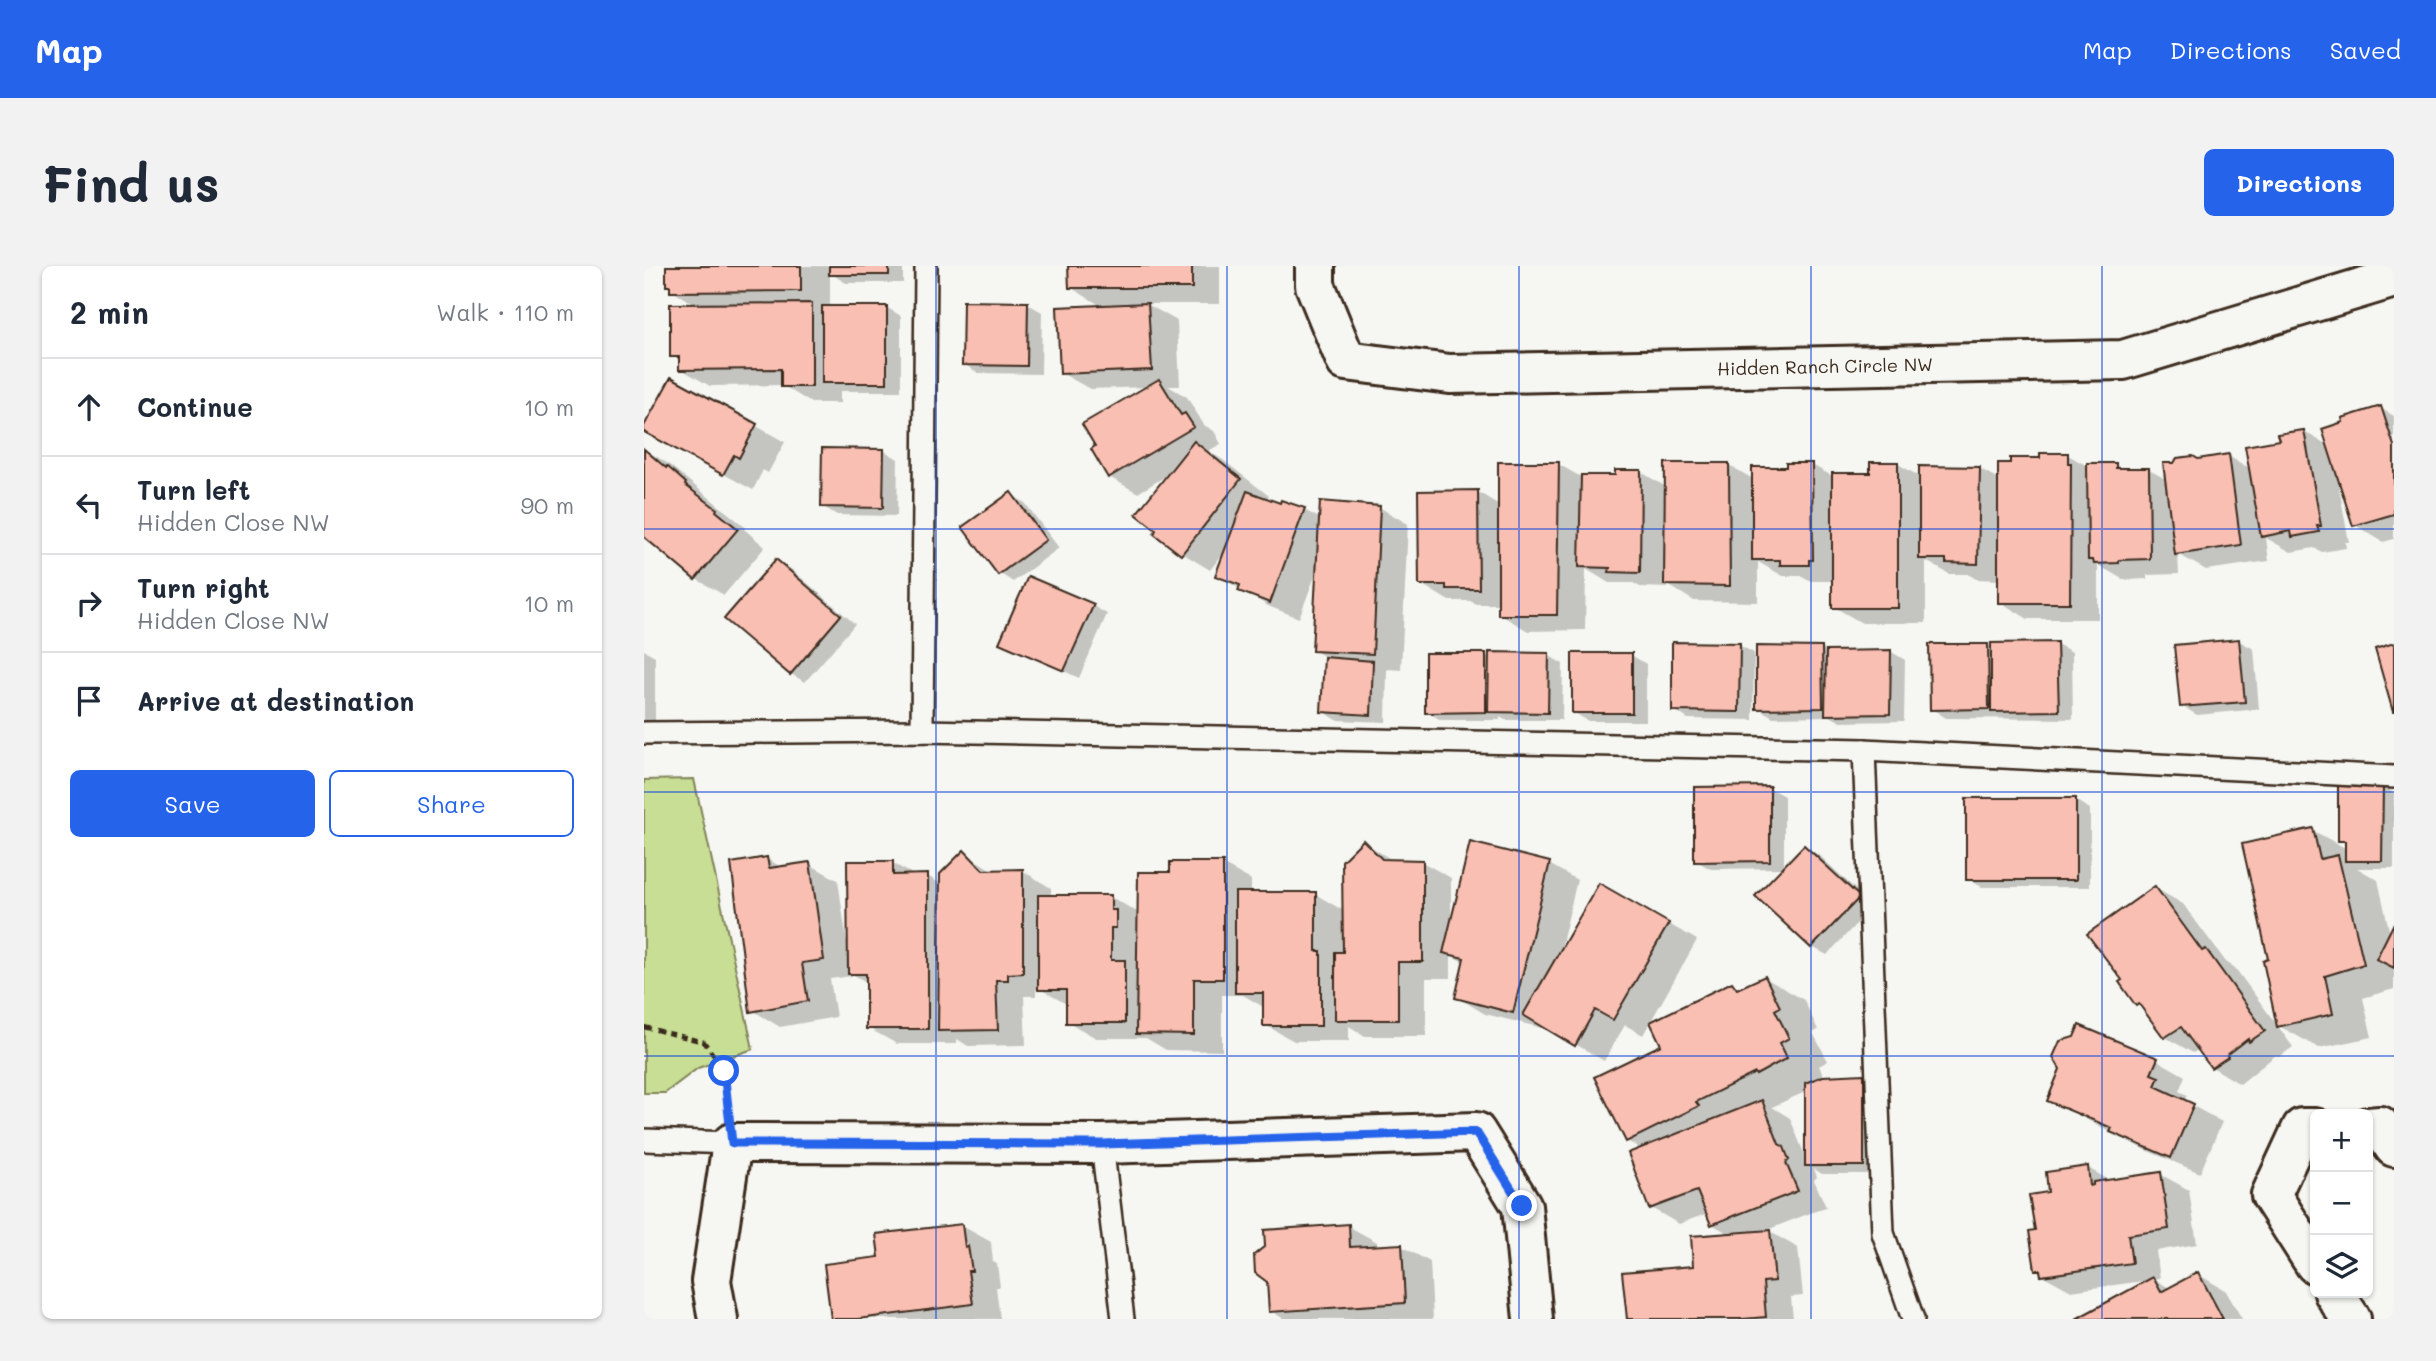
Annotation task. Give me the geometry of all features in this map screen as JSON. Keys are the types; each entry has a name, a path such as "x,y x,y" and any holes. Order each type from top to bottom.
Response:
{"street":[{"name":"Hidden Ranch Circle NW","path":"1315,266 1315,285 1346,362 1450,374 2123,360 2394,278"},
{"path":"2373,1127 2380,1126 2394,1147"},
{"path":"2310,1128 2302,1128 2271,1195 2310,1256"},
{"path":"718,1319 711,1281 732,1143 1102,1144 1476,1132 1522,1206 1533,1319"},
{"path":"2337,1298 2351,1319"}],"lane":[{"path":"922,731 926,266"},
{"path":"644,733 922,731 1864,750 2394,777"},
{"path":"1864,750 1883,1233 1913,1319"},
{"path":"644,1140 732,1143"},
{"path":"1102,1144 1123,1319"}],"path":[{"path":"644,1027 704,1042 724,1071 732,1143"}],"green space":[{"path":"694,779 753,1049 698,1068 665,1093 644,1093 644,780"}],"building":[{"path":"666,266 801,266 801,291 670,292 670,286 666,286"},
{"path":"829,266 889,266 889,275 829,275"},
{"path":"1068,266 1192,266 1192,288 1069,288"},
{"path":"963,301 1028,302 1027,366 962,365"},
{"path":"812,303 812,387 781,387 781,369 679,370 679,357 670,357 670,304"},
{"path":"1148,303 1152,370 1060,374 1057,307"},
{"path":"822,306 887,306 887,383 822,383"},
{"path":"671,377 757,424 739,458 734,455 723,475 644,432 644,426"},
{"path":"1159,379 1181,415 1185,413 1194,427 1108,478 1091,449 1095,446 1082,424"},
{"path":"2381,406 2394,446 2394,514 2353,526 2322,429 2343,422 2342,418"},
{"path":"2304,430 2321,526 2317,526 2319,532 2292,537 2291,531 2261,537 2245,446 2279,440 2277,434"},
{"path":"1194,441 1241,479 1181,555 1154,534 1156,530 1136,514"},
{"path":"822,448 884,449 883,508 821,507"},
{"path":"644,449 738,529 695,580 644,537"},
{"path":"2040,453 2068,453 2068,463 2071,463 2070,603 1998,603 1998,463 2010,463 2010,458 2040,458"},
{"path":"2229,454 2241,545 2175,555 2163,463 2174,463 2177,458 2193,456 2198,459"},
{"path":"1498,462 1559,462 1557,615 1498,615"},
{"path":"1870,462 1898,462 1898,608 1832,608 1832,473 1870,473"},
{"path":"1665,463 1729,463 1730,586 1664,585"},
{"path":"1786,463 1812,463 1813,560 1809,560 1809,565 1780,565 1780,560 1752,560 1752,467 1786,467"},
{"path":"2087,463 2116,463 2116,468 2149,468 2150,559 2094,564 2093,560 2088,560"},
{"path":"1919,466 1980,467 1978,564 1946,563 1946,559 1919,559"},
{"path":"1615,470 1641,470 1640,573 1579,567 1581,475 1615,475"},
{"path":"1478,490 1479,589 1446,589 1446,585 1419,585 1418,491"},
{"path":"1247,491 1280,503 1281,500 1305,508 1270,603 1238,591 1240,585 1215,576"},
{"path":"1011,492 1046,540 998,575 962,527"},
{"path":"1320,501 1380,506 1373,654 1312,651"},
{"path":"776,559 841,615 790,675 724,619"},
{"path":"1028,576 1094,604 1064,671 999,643"},
{"path":"2239,639 2245,702 2180,707 2174,645"},
{"path":"1672,642 1740,643 1739,712 1672,711"},
{"path":"2057,642 2059,711 1991,712 1991,643"},
{"path":"2394,643 2394,712 2393,712 2375,649"},
{"path":"1929,644 1988,644 1989,709 1930,710"},
{"path":"1756,646 1822,647 1823,708 1756,709"},
{"path":"1891,650 1890,714 1825,715 1826,651"},
{"path":"1489,652 1549,653 1548,713 1488,712"},
{"path":"1425,653 1486,653 1486,712 1425,713"},
{"path":"1572,653 1632,653 1632,713 1572,713"},
{"path":"1324,657 1373,661 1371,715 1321,712"},
{"path":"2338,783 2383,784 2382,861 2345,861 2345,841 2338,841"},
{"path":"1770,786 1770,861 1694,862 1694,787"},
{"path":"1966,798 2076,798 2076,880 1966,880"},
{"path":"2313,828 2320,859 2338,855 2364,964 2325,976 2333,1014 2277,1027 2263,961 2268,959 2242,844"},
{"path":"1363,840 1382,859 1423,860 1423,962 1398,962 1398,1020 1335,1020 1335,952 1343,952 1342,861"},
{"path":"1470,842 1550,862 1513,1013 1455,998 1464,958 1443,953"},
{"path":"1804,845 1860,897 1811,948 1755,896"},
{"path":"964,850 983,870 1023,869 1023,973 1008,974 1008,980 996,980 998,1030 938,1031 940,874"},
{"path":"767,857 769,868 810,862 824,960 802,963 808,1001 750,1012 731,863"},
{"path":"847,861 893,861 893,875 928,874 928,1029 866,1029 866,974 848,974"},
{"path":"1170,862 1223,862 1223,979 1194,979 1194,1035 1136,1034 1138,872 1170,872"},
{"path":"1599,883 1669,923 1613,1020 1595,1010 1575,1046 1523,1015"},
{"path":"2155,886 2202,951 2206,949 2265,1031 2249,1042 2248,1039 2211,1068 2181,1027 2164,1038 2139,1004 2136,1006 2119,982 2122,980 2087,934"},
{"path":"1235,892 1316,892 1316,951 1321,951 1321,1026 1263,1026 1263,993 1235,993"},
{"path":"1038,895 1111,895 1111,910 1116,910 1116,928 1111,928 1111,960 1125,960 1125,1023 1066,1023 1066,990 1038,990"},
{"path":"2394,923 2394,968 2376,959"},
{"path":"1765,976 1780,1007 1775,1010 1789,1038 1780,1043 1787,1058 1696,1102 1699,1106 1626,1142 1594,1077 1661,1045 1650,1022 1732,982 1737,989"},
{"path":"2079,1025 2158,1058 2151,1074 2159,1077 2155,1086 2194,1104 2171,1158 2110,1132 2112,1128 2047,1101 2060,1069 2053,1057 2060,1041 2074,1037"},
{"path":"1864,1074 1864,1166 1805,1166 1805,1083 1823,1076"},
{"path":"1762,1100 1779,1144 1784,1147 1789,1160 1786,1163 1798,1191 1711,1225 1697,1191 1649,1209 1628,1153"},
{"path":"2088,1166 2090,1186 2093,1182 2161,1172 2169,1229 2128,1235 2132,1263 2041,1276 2040,1270 2035,1270 2029,1231 2035,1230 2029,1195 2048,1192 2046,1172"},
{"path":"962,1224 972,1271 968,1271 973,1304 858,1319 831,1319 824,1264 879,1257 876,1234"},
{"path":"1349,1224 1350,1247 1402,1244 1405,1303 1269,1312 1267,1282 1255,1273 1254,1255 1265,1246 1264,1230"},
{"path":"1770,1230 1775,1281 1763,1282 1766,1317 1627,1319 1622,1272 1693,1266 1691,1236"},
{"path":"2198,1272 2223,1319 2076,1319 2153,1277 2161,1292"}],"route":[{"path":"724,1071 732,1143 1102,1144 1476,1132 1522,1206"}]}
